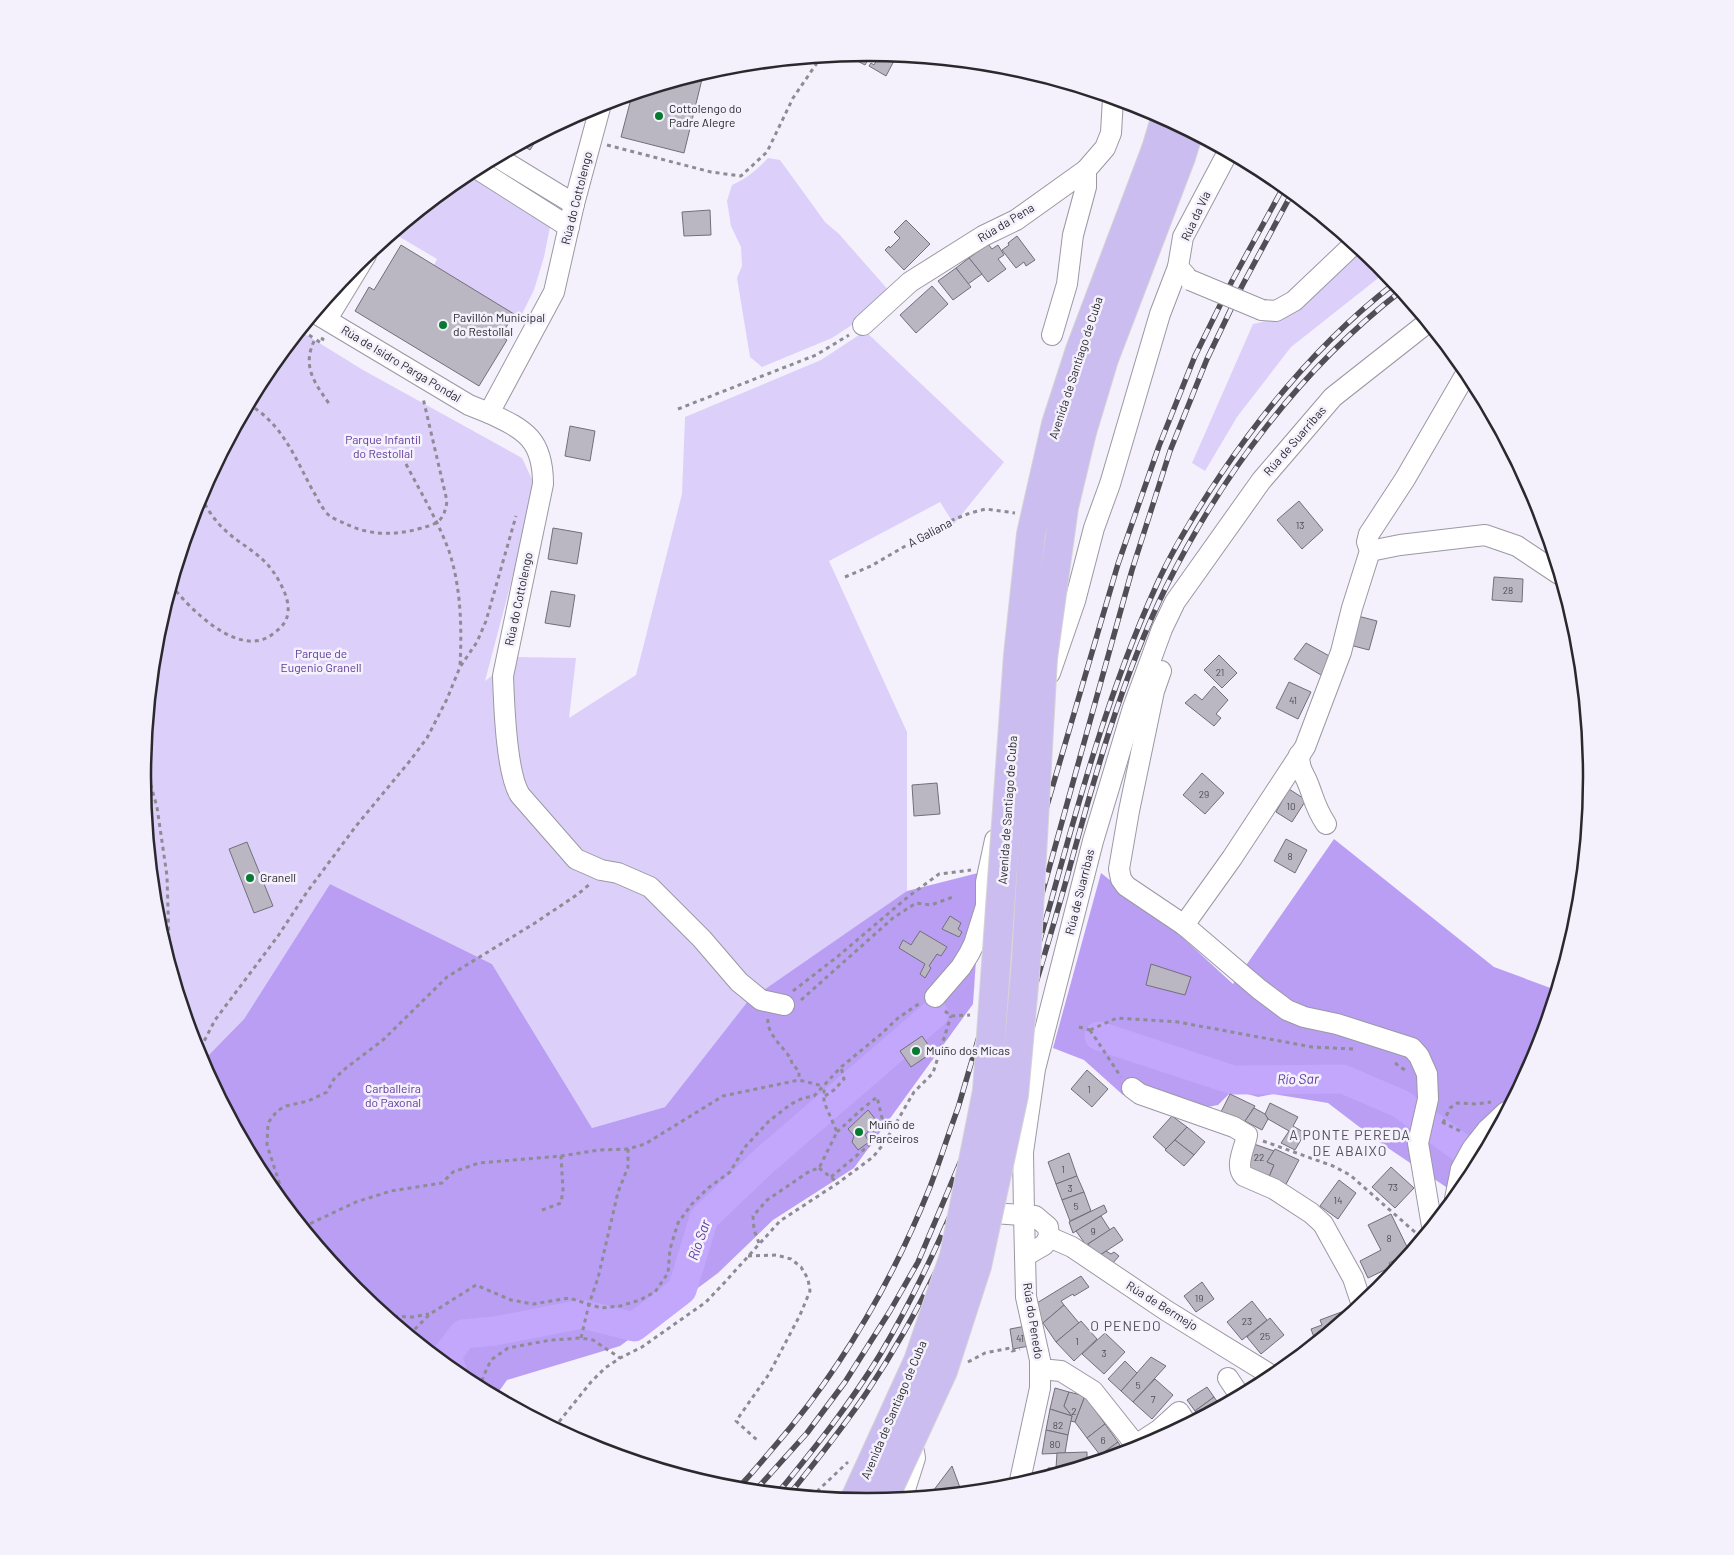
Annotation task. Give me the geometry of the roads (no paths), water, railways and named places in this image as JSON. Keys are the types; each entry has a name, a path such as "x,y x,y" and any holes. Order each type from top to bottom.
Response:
{"highway":[{"name":"Avenida de Santiago de Cuba","path":"857,1494 918,1361 954,1256 987,1091 1018,655 1031,534 1059,414 1080,350 1163,126"},
{"name":"Avenida de Santiago de Cuba","path":"887,1493 943,1371 977,1266 1014,1095 1026,963 1043,658 1064,507 1082,432 1104,359 1187,137"}],"street":[{"name":"Rúa da Pena","path":"863,325 910,282 983,236 1016,220 1086,170 1105,148 1111,133 1113,105"},
{"name":"Rúa do Cottolengo","path":"598,114 554,292 489,413 524,432 531,438 536,446 543,475 543,484 504,676 504,696 513,782 520,795 576,859 601,870 618,873 650,887 702,939 739,982 761,1000 778,1003"},
{"path":"509,157 573,211"},
{"name":"Rúa da Vía","path":"935,998 970,954 986,906 986,882 997,832 1075,601 1094,528 1110,484 1160,314 1184,274 1183,237 1225,157"},
{"path":"503,161 573,211"},
{"path":"493,167 573,211"},
{"path":"1052,336 1067,284 1073,235 1086,187 1086,170"},
{"path":"485,172 573,211"},
{"path":"1184,274 1262,310 1276,311 1294,301 1349,249"},
{"path":"321,316 333,300"},
{"name":"Rúa de Isidro Parga Pondal","path":"321,316 469,405 489,413"},
{"name":"Rúa de Suarribas","path":"1024,1214 1024,1152 1034,1069 1093,841 1133,708 1162,629 1175,602 1261,481 1333,397 1423,326"},
{"path":"1184,925 1232,858 1305,747 1341,652 1352,608 1370,551 1369,534 1405,479 1463,380"},
{"path":"1072,524 1094,528"},
{"path":"1370,551 1400,545 1485,535 1517,546 1552,569"},
{"name":"Rúa de Suarribas","path":"1188,583 1186,601 1154,691 1129,811 1119,869 1121,879 1126,886 1184,925 1259,989 1287,1010 1304,1017 1337,1024 1412,1048 1419,1056 1427,1074 1431,1116 1418,1143 1431,1219"},
{"path":"1299,756 1300,770 1309,785 1316,809 1326,824"},
{"path":"1132,1088 1140,1094 1234,1127 1247,1135 1239,1165 1241,1173 1274,1189 1311,1213 1323,1224 1353,1278 1359,1297"},
{"path":"1458,1182 1461,1169 1472,1148 1487,1130 1501,1106"},
{"path":"1024,1174 1048,1232 1044,1245 1025,1256"},
{"path":"904,1492 915,1458 909,1419 931,1366 978,1212 1024,1214"},
{"name":"Rúa de Bermejo","path":"1024,1214 1035,1216 1048,1232 1167,1311 1221,1342 1266,1372"},
{"name":"Rúa do Penedo","path":"1021,1477 1040,1388 1037,1347 1026,1297 1024,1214"},
{"path":"1040,1369 1061,1371 1094,1391 1133,1442"},
{"path":"1228,1378 1237,1391"},
{"path":"1156,1432 1179,1412 1184,1420"}],"waterway":[{"name":"Río Sar","path":"448,1358 447,1355 463,1334 495,1331 582,1314 634,1327 682,1290 704,1218 765,1160 934,1014"},
{"name":"Río Sar","path":"1099,1036 1233,1080 1343,1079 1401,1104 1468,1153 1475,1155"}],"railway":[{"path":"743,1483 798,1418 843,1356 882,1291 930,1187 958,1108 1118,564 1159,446 1195,356 1232,281 1280,193"},
{"path":"760,1486 807,1433 845,1382 890,1311 918,1262 962,1158 1030,937 1132,570 1170,451 1207,359 1242,286 1289,199"},
{"path":"781,1489 845,1408 881,1353 922,1277 969,1172 980,1145 1110,702 1140,623 1171,556 1186,528 1221,474 1279,396 1345,325 1389,288"},
{"path":"1003,1092 1051,934 1109,731 1135,658 1166,587 1212,504 1267,426 1297,389 1330,354 1364,321 1396,295"},
{"path":"793,1490 858,1405 903,1334 949,1243 976,1179 987,1147"}],"place":[{"name":"Cottolengo do Padre Alegre","path":"659,116"},
{"name":"Pavillón Municipal do Restollal","path":"443,325"},
{"name":"Granell","path":"250,878"},
{"name":"Muíño dos Micas","path":"916,1051"},
{"name":"Muíño de Parceiros","path":"859,1132"}],"district":[{"name":"A PONTE PEREDA DE ABAIXO","path":"1350,1144"},
{"name":"O PENEDO","path":"1126,1326"}],"park label":[{"name":"Parque Infantil do Restollal","path":"383,447"},
{"name":"Parque de Eugenio Granell","path":"321,661"},
{"name":"Carballeira do Paxonal","path":"393,1096"}]}
